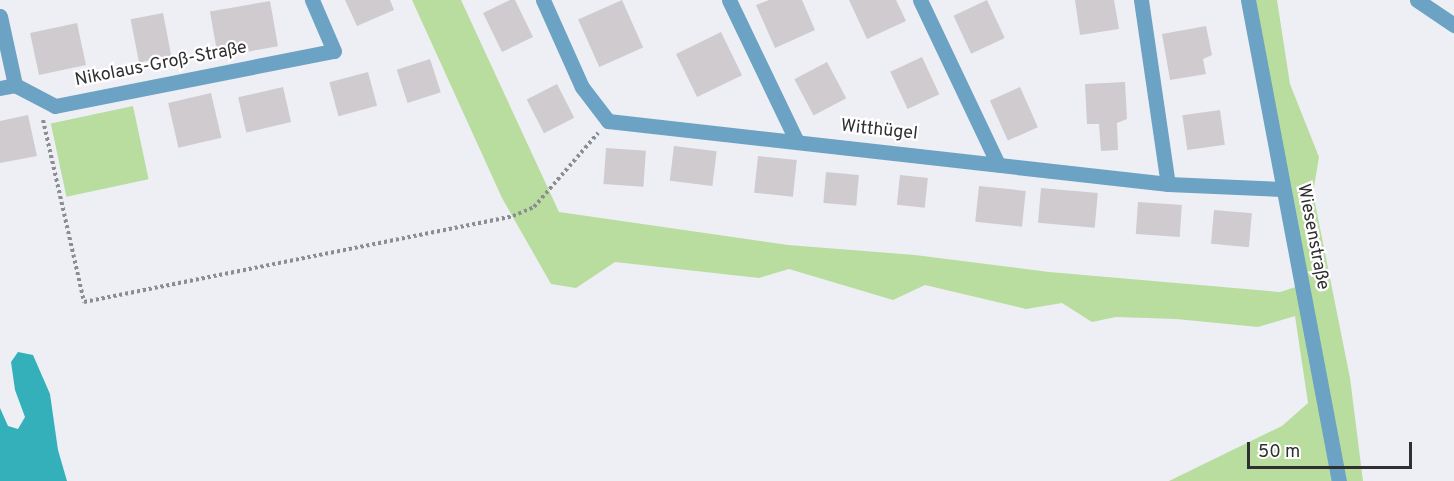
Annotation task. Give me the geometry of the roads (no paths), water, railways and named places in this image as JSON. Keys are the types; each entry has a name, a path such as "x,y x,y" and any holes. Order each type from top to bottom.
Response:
{"street":[{"name":"Nikolaus-Groß-Straße","path":"7,87 55,106 334,51 312,0"},
{"name":"Witthügel","path":"543,0 582,87 608,122 1168,184 1283,189"},
{"path":"729,0 797,142"},
{"path":"921,0 998,164"},
{"path":"1140,0 1168,184"},
{"name":"Wiesenstraße","path":"1248,0 1339,481"},
{"path":"1418,0 1454,25"},
{"path":"0,16 7,87"}],"water":[{"path":"18,352 33,355 50,394 58,450 67,481 0,481 0,408 8,426 18,429 25,417 15,390 11,362"}]}
